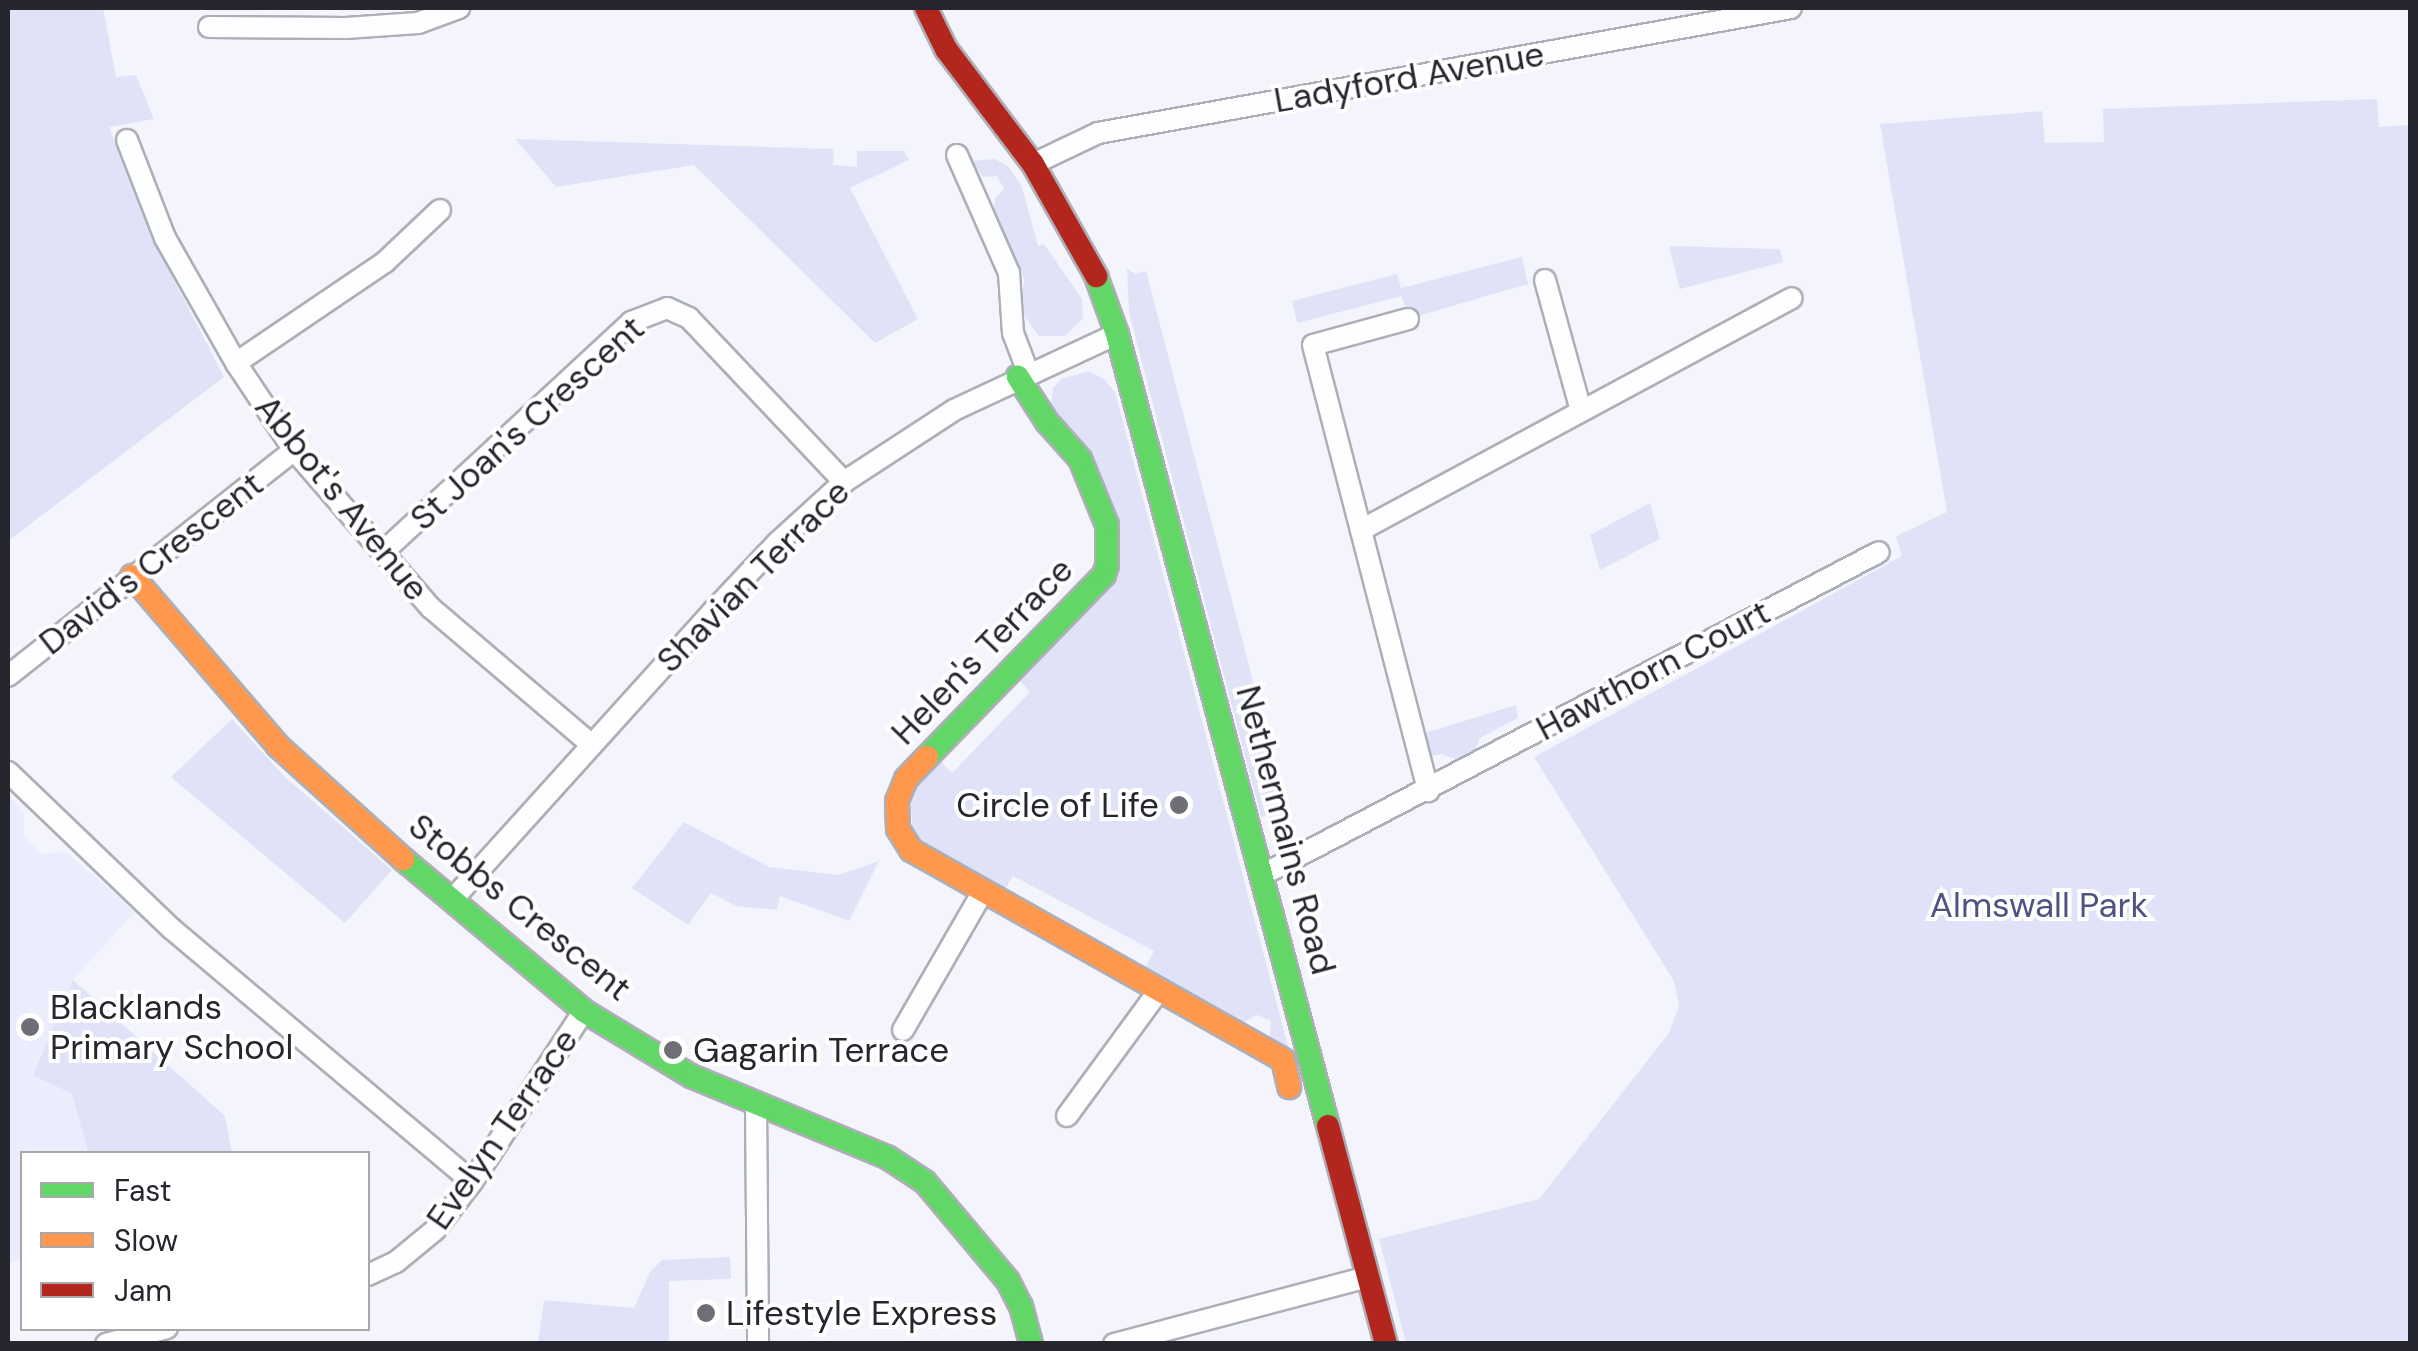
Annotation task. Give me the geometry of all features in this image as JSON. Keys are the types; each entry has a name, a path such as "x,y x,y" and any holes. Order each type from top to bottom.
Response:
{"street":[{"path":"209,26 376,17 418,22 459,8"},
{"name":"Nethermains Road","path":"926,8 946,49 1033,164 1098,279 1117,334 1386,1344"},
{"name":"Ladyford Avenue","path":"1033,164 1098,133 1791,8"},
{"name":"Abbot's Avenue","path":"127,140 166,238 236,363 294,450 431,608 591,744"},
{"path":"957,155 1009,273 1013,333 1023,375"},
{"name":"Abbot's Avenue","path":"236,363 385,262 440,210"},
{"path":"1544,280 1582,411"},
{"path":"1361,530 1791,298"},
{"name":"St Joan's Crescent","path":"384,552 631,322 667,308 690,318 844,482"},
{"path":"1408,318 1313,345 1428,791"},
{"name":"Shavian Terrace","path":"452,900 777,543 844,482 954,410 1117,334"},
{"name":"Helen's Terrace","path":"1023,375 1036,407 1080,459 1107,525 1110,552 1104,576 900,790 895,816 910,850 1284,1060 1289,1086"},
{"name":"David's Crescent","path":"8,676 294,450"},
{"name":"Hawthorn Court","path":"1262,874 1428,791 1880,552"},
{"name":"Stobbs Crescent","path":"132,576 278,746 584,1011 691,1076 887,1157 925,1182 1008,1281 1021,1306 1031,1344"},
{"path":"8,772 167,925 472,1182"},
{"path":"903,1030 982,893"},
{"path":"1067,1116 1160,989"},
{"name":"Evelyn Terrace","path":"370,1274 416,1248 472,1182 584,1011"},
{"path":"756,1104 758,1344"},
{"path":"1114,1344 1368,1277"},
{"path":"106,1344 156,1331"}],"shaded area":[{"name":"Blacklands Primary School","path":"8,794 24,813 24,836 41,854 66,852 135,911 73,980 33,1074 72,1094 87,1151 20,1151 20,1260 8,1263"}],"green space":[{"path":"8,8 103,8 116,77 136,75 154,119 109,127 150,234 224,377 8,541"},
{"name":"Almswall Park","path":"2377,99 2379,127 2410,125 2410,1343 1406,1343 1379,1239 1539,1199 1669,1033 1679,1006 1674,981 1534,757 1902,556 1896,536 1947,512 1880,124 2042,111 2045,143 2104,142 2103,109"},
{"path":"515,139 834,149 833,165 857,167 857,151 904,151 909,160 850,188 918,319 875,343 694,165 556,187"},
{"path":"995,159 1009,167 1022,187 1038,246 1044,244 1082,299 1083,318 1065,336 1039,336 1021,311 1024,279 994,210 995,198 1004,189 997,176 983,177 971,161"},
{"path":"1669,246 1780,249 1783,262 1680,289"},
{"path":"1522,257 1528,284 1408,319 1402,296 1297,323 1292,301 1397,274 1401,288"},
{"path":"1127,268 1135,274 1146,271 1294,838 1274,831 1267,816 1261,817 1129,313"},
{"path":"1089,371 1104,379 1115,392 1289,1050 1270,1036 1271,1021 1258,1015 1241,1023 1144,970 1154,951 1013,876 1003,893 925,849 912,826 911,806 918,784 939,759 952,773 1030,692 1018,679 1119,569 1119,543 1050,410 1053,388 1061,379"},
{"path":"1650,503 1660,539 1600,570 1590,535"},
{"path":"1516,705 1518,718 1480,738 1475,751 1455,759 1442,754 1432,756 1425,733"},
{"path":"232,719 284,776 392,870 345,923 171,777"},
{"path":"684,822 769,867 839,875 879,861 849,921 780,896 777,910 736,906 711,893 688,925 632,888"},
{"path":"73,980 225,1116 232,1151 87,1151 72,1094 33,1075"},
{"path":"730,1257 731,1279 669,1281 669,1343 538,1343 544,1300 634,1308 650,1272 662,1260"}],"traffic: fast":[{"path":"1096,276 1117,334 1328,1126"},
{"path":"927,757 1104,575 1107,565 1107,525 1080,459 1047,422 1018,377"},
{"path":"403,859 584,1011 691,1076 887,1157 925,1182 1008,1281 1021,1306 1031,1344"}],"traffic: slow":[{"path":"132,576 278,746 403,859"},
{"path":"927,757 906,779 897,801 898,829 911,850 1283,1060 1289,1087"}],"traffic: jam":[{"path":"926,8 946,49 1033,164 1096,276"},
{"path":"1328,1126 1386,1344"}],"place":[{"name":"Circle of Life","path":"1179,805"},
{"name":"Blacklands Primary School","path":"30,1027"},
{"name":"Gagarin Terrace","path":"673,1050"},
{"name":"Lifestyle Express","path":"706,1313"}]}
